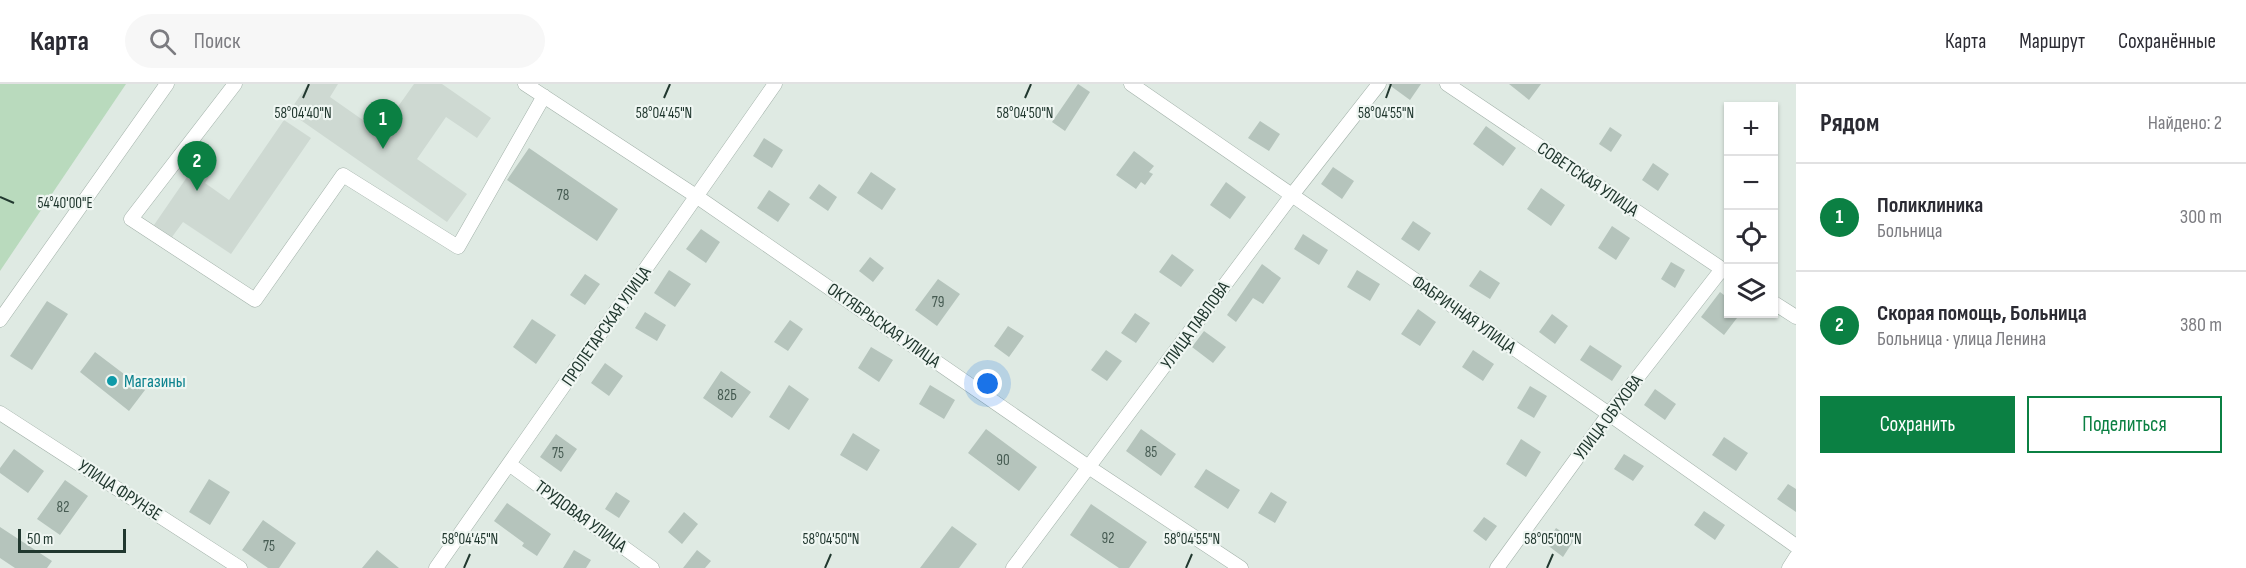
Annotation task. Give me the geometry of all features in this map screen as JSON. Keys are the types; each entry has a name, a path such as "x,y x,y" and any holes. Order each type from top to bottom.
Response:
{"street":[{"path":"0,320 167,84"},
{"path":"235,84 130,219 255,300 343,175 458,247 544,96"},
{"name":"ОКТЯБРЬСКАЯ УЛИЦА","path":"525,84 696,196 1090,468 1241,568"},
{"name":"ПРОЛЕТАРСКАЯ УЛИЦА","path":"436,568 775,84"},
{"name":"ФАБРИЧНАЯ УЛИЦА","path":"1131,84 1796,546"},
{"name":"УЛИЦА ПАВЛОВА","path":"1014,568 1292,195 1379,84"},
{"name":"СОВЕТСКАЯ УЛИЦА","path":"1447,84 1724,270"},
{"name":"УЛИЦА ОБУХОВА","path":"1497,568 1609,414 1724,272"},
{"path":"1778,306 1796,317"},
{"name":"УЛИЦА ФРУНЗЕ","path":"0,413 240,568"},
{"name":"ТРУДОВАЯ УЛИЦА","path":"509,464 652,568"},
{"path":"1789,568 1796,557"}],"shaded area":[{"path":"308,84 338,84 330,97 380,132 414,84 442,84 491,118 477,138 446,117 417,159 467,194 447,222 289,112"},
{"path":"284,120 311,138 231,254 183,222 172,237 154,225 198,161 213,171 205,183 229,200"}],"green space":[{"path":"0,84 126,84 0,271"}],"building":[{"path":"1078,84 1090,92 1065,131 1052,122"},
{"path":"1388,84 1421,84 1410,100"},
{"path":"1509,84 1541,84 1529,100"},
{"path":"1260,121 1280,134 1269,151 1248,138"},
{"path":"1486,126 1516,148 1503,166 1473,144"},
{"path":"1610,127 1622,135 1611,152 1599,144"},
{"path":"764,138 783,150 772,168 753,156"},
{"path":"529,148 618,209 597,241 507,180"},
{"path":"1134,151 1154,166 1149,172 1153,174 1145,185 1141,182 1136,189 1116,175"},
{"path":"1653,163 1669,174 1658,191 1642,180"},
{"path":"1333,167 1354,181 1342,199 1321,184"},
{"path":"871,172 896,189 882,210 857,193"},
{"path":"1226,182 1246,197 1230,219 1210,205"},
{"path":"819,184 837,197 828,211 809,198"},
{"path":"1541,188 1565,205 1551,226 1527,209"},
{"path":"769,190 790,204 778,222 757,208"},
{"path":"1413,221 1431,233 1419,251 1401,239"},
{"path":"1612,226 1630,238 1616,260 1598,248"},
{"path":"701,229 720,242 706,263 686,249"},
{"path":"1303,234 1328,250 1319,265 1294,249"},
{"path":"1172,254 1194,270 1181,287 1159,272"},
{"path":"870,257 884,268 873,282 859,271"},
{"path":"1671,262 1685,270 1675,288 1661,279"},
{"path":"1262,264 1281,278 1263,304 1253,298 1236,322 1227,315"},
{"path":"669,270 691,284 675,307 654,293"},
{"path":"1357,270 1380,284 1370,301 1347,287"},
{"path":"1480,270 1500,283 1490,299 1469,286"},
{"path":"585,274 600,284 585,305 570,295"},
{"path":"938,279 960,294 937,326 915,310"},
{"path":"1720,292 1724,295 1724,318 1737,318 1724,335 1701,317"},
{"path":"47,301 68,314 32,370 10,356"},
{"path":"1418,309 1436,322 1420,346 1401,334"},
{"path":"645,312 666,325 657,341 635,328"},
{"path":"1135,313 1150,323 1136,343 1121,333"},
{"path":"1552,314 1568,326 1555,344 1539,332"},
{"path":"532,319 556,335 536,364 513,347"},
{"path":"790,320 803,329 788,351 774,342"},
{"path":"1008,326 1024,336 1009,357 994,346"},
{"path":"1204,331 1226,347 1213,363 1192,347"},
{"path":"1590,345 1622,366 1612,381 1580,360"},
{"path":"871,347 893,360 879,382 858,368"},
{"path":"1106,350 1122,361 1107,381 1091,370"},
{"path":"1473,350 1494,364 1483,381 1462,367"},
{"name":"Магазины","path":"95,352 145,390 129,411 80,372"},
{"path":"605,363 623,376 609,396 591,383"},
{"path":"721,371 751,392 732,418 703,398"},
{"path":"789,385 809,399 789,430 769,417"},
{"path":"930,385 955,400 944,419 919,404"},
{"path":"1530,386 1547,396 1534,418 1517,408"},
{"path":"1655,389 1676,404 1665,420 1644,405"},
{"path":"986,429 1037,467 1019,491 968,453"},
{"path":"1141,429 1176,454 1161,476 1126,451"},
{"path":"853,433 880,450 867,471 840,455"},
{"path":"556,434 577,449 561,472 540,457"},
{"path":"1724,437 1748,453 1736,471 1712,455"},
{"path":"1521,439 1541,452 1526,477 1506,464"},
{"path":"14,449 44,471 28,493 0,473 0,468"},
{"path":"1624,454 1644,466 1633,481 1614,469"},
{"path":"1206,469 1240,490 1228,509 1194,487"},
{"path":"209,479 230,492 210,525 189,512"},
{"path":"65,480 88,496 60,535 37,519"},
{"path":"1788,484 1796,489 1796,512 1777,499"},
{"path":"616,492 630,501 619,518 605,509"},
{"path":"1271,492 1287,502 1275,523 1258,513"},
{"path":"507,503 551,534 537,556 522,546 524,543 494,521"},
{"path":"1091,504 1147,542 1129,568 1119,568 1070,535"},
{"path":"1704,511 1725,525 1715,540 1694,525"},
{"path":"684,512 698,524 682,544 668,532"},
{"path":"1484,517 1497,526 1486,541 1473,531"},
{"path":"263,520 296,543 279,568 268,568 242,550"},
{"path":"952,526 977,544 959,568 920,568"},
{"path":"0,527 52,561 47,568 15,568 0,558"},
{"path":"1556,528 1574,540 1563,557 1546,544"},
{"path":"377,550 399,568 362,568"},
{"path":"574,550 591,560 586,568 563,568"},
{"path":"697,550 711,561 705,568 683,568"}],"place":[{"name":"Поликлиника","path":"383,149"},
{"name":"Скорая помощь, Больница","path":"197,191"},
{"name":"Магазины","path":"112,381"}]}
